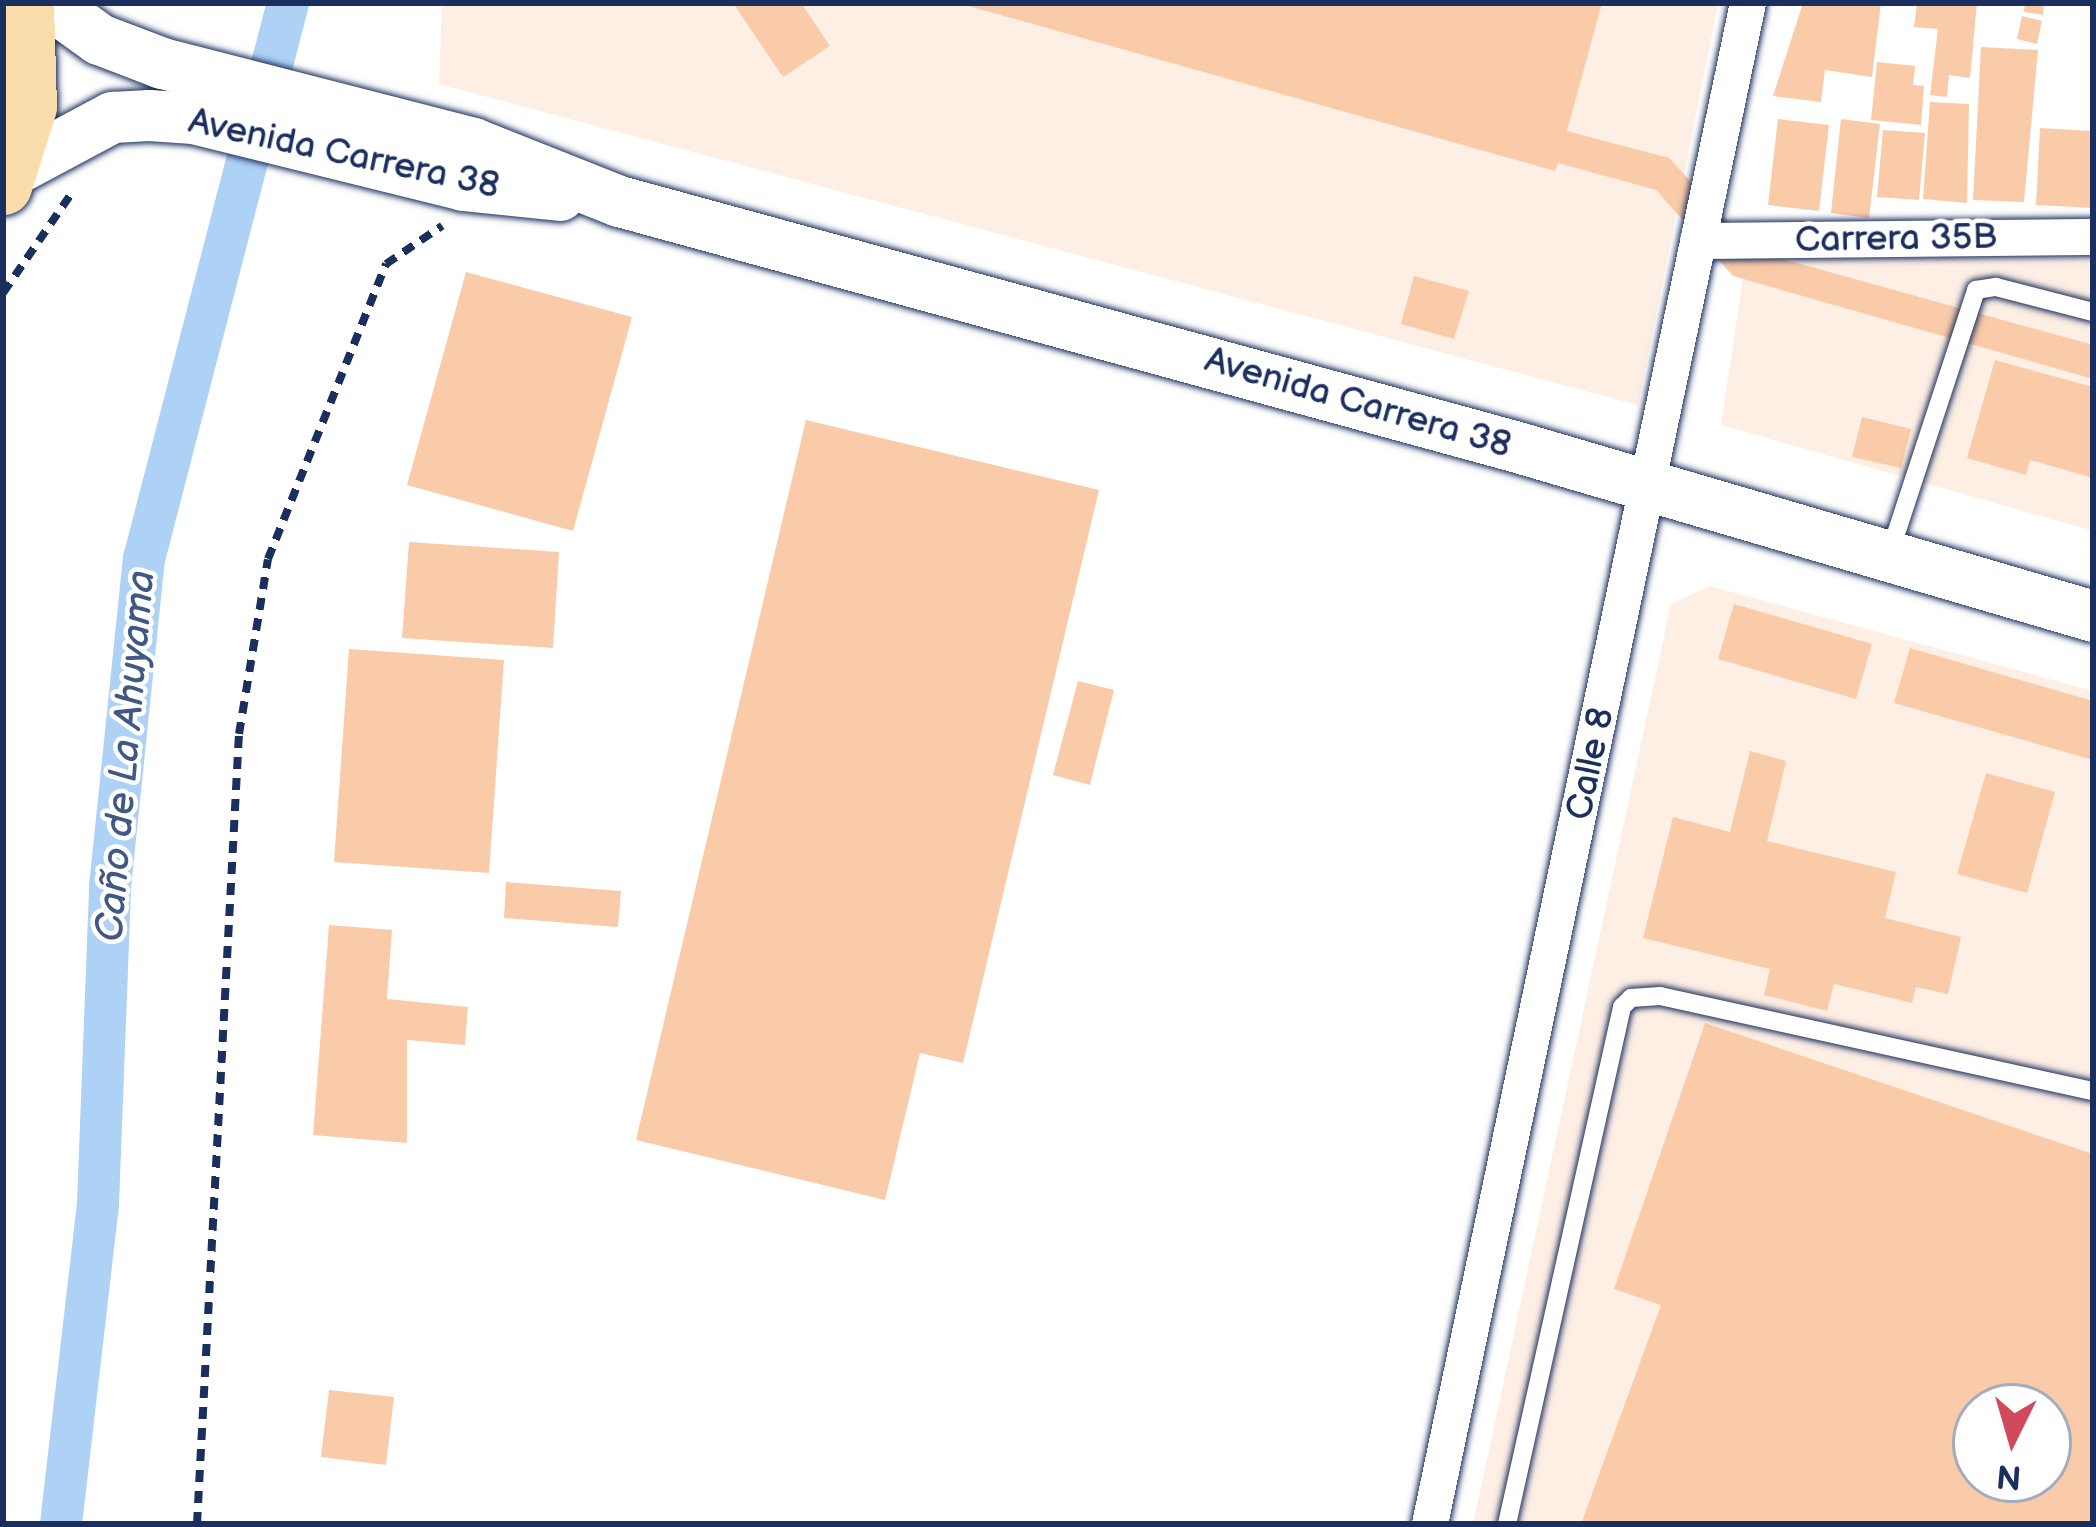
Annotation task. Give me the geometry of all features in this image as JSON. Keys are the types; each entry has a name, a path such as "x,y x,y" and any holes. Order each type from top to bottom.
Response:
{"main road":[{"path":"7,179 28,106 25,3"}],"street":[{"name":"Avenida Carrera 38","path":"49,3 99,39 196,95 619,201 1650,487 2093,616"},
{"name":"Calle 8","path":"1430,1524 1748,3"},
{"name":"Avenida Carrera 38","path":"7,179 112,116 196,95"},
{"name":"Avenida Carrera 38","path":"407,148 463,185 619,201"},
{"name":"Carrera 35B","path":"1698,241 2093,237"}],"lane":[{"path":"1889,556 1976,290 1996,287 2093,312"},
{"path":"1507,1524 1622,1007 1631,998 1660,996 2093,1091"}],"path":[{"path":"196,1524 239,734 268,559 386,264 439,231 463,185"}],"shaded area":[{"path":"442,3 1718,3 1638,405 439,84"},
{"path":"1746,257 2093,259 2093,531 1721,425"},
{"path":"1710,586 2093,691 2093,1524 1473,1524 1671,604"}],"building":[{"path":"733,3 801,3 830,46 783,77"},
{"path":"958,3 1602,3 1567,131 1669,158 1757,252 2093,345 2093,379 1733,276 1656,190 1558,163 1555,171"},
{"path":"1803,3 1881,3 1872,77 1825,70 1821,102 1773,96"},
{"path":"1917,3 1977,3 1970,78 1949,75 1947,97 1930,95 1938,29 1914,27"},
{"path":"2025,3 2044,3 2043,15 2024,12"},
{"path":"2022,16 2042,21 2037,44 2017,39"},
{"path":"1981,47 2038,50 2024,202 1973,200"},
{"path":"1877,62 1915,66 1913,85 1924,86 1921,125 1871,120"},
{"path":"1930,102 1969,104 1967,203 1923,199"},
{"path":"1778,119 1829,125 1819,211 1768,205"},
{"path":"1841,119 1880,124 1869,218 1831,213"},
{"path":"2040,128 2093,131 2093,208 2036,205"},
{"path":"1883,130 1925,133 1919,200 1877,197"},
{"path":"466,272 632,317 573,531 407,485"},
{"path":"1414,276 1469,291 1454,339 1401,324"},
{"path":"1995,360 2093,387 2093,478 2030,460 2026,475 1967,458"},
{"path":"1862,417 1911,429 1901,468 1852,457"},
{"path":"806,420 1099,490 963,1063 920,1053 885,1200 636,1140"},
{"path":"409,542 559,552 553,648 402,638"},
{"path":"1734,604 1872,644 1856,699 1718,659"},
{"path":"1910,648 2093,701 2093,760 1894,703"},
{"path":"349,649 504,660 489,873 334,862"},
{"path":"1078,681 1114,690 1090,785 1053,775"},
{"path":"1750,751 1786,761 1767,841 1896,872 1885,918 1961,937 1948,994 1916,987 1912,1003 1834,984 1827,1011 1764,995 1770,969 1643,938 1673,817 1730,832"},
{"path":"1986,773 2055,792 2027,893 1957,874"},
{"path":"506,882 621,891 618,927 504,918"},
{"path":"329,925 392,930 387,999 468,1007 465,1045 407,1040 407,1143 313,1135"},
{"path":"1705,1023 2093,1154 2093,1524 1581,1524 1661,1305 1614,1289"},
{"path":"329,1390 394,1397 386,1465 321,1457"}],"waterway":[{"name":"Caño de La Ahuyama","path":"61,1524 98,1203 110,887 144,559 288,3"}]}
